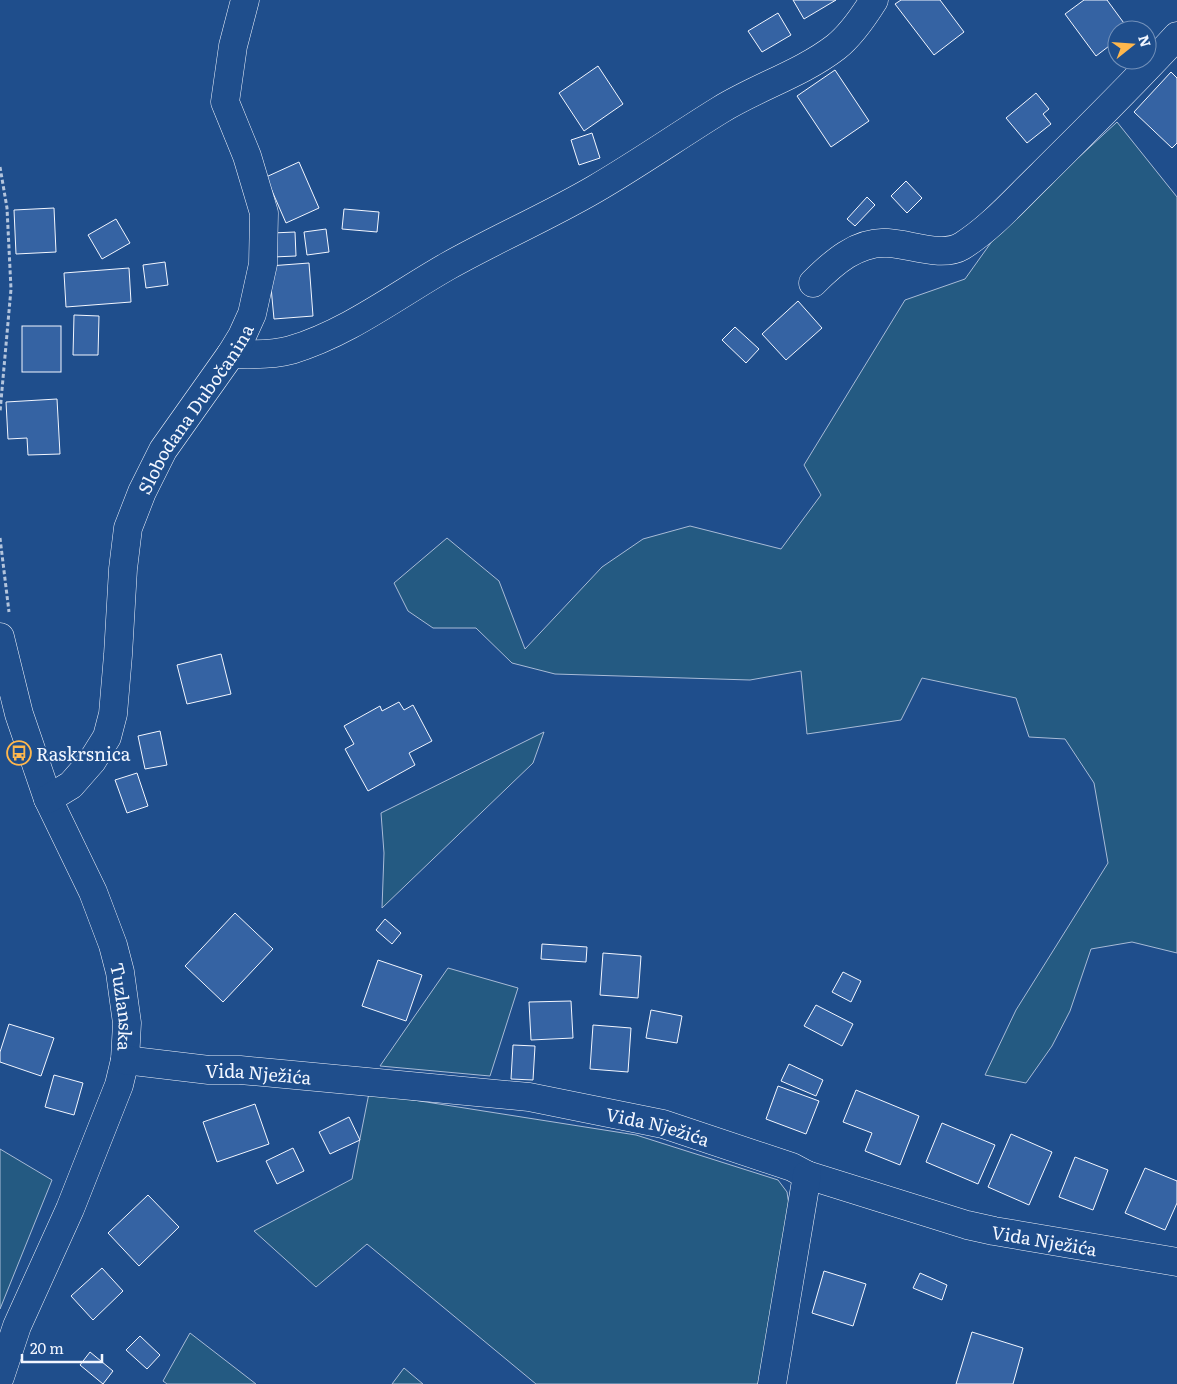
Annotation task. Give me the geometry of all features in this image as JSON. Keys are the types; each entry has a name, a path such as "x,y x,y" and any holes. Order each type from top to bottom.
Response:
{"street":[{"name":"Slobodana Dubočanina","path":"48,800 71,785 92,761 107,737 113,714 115,695 123,569 128,528 142,492 163,450 231,354 252,314 264,264 264,213 247,156 225,102 233,46 245,0"},
{"path":"231,354 262,355 291,350 334,333 448,266 595,189 749,93 780,80 817,59 837,46 865,14 874,0"},
{"path":"813,282 832,263 865,246 886,243 947,252 961,246 992,223 1126,92 1177,36"},
{"name":"Tuzlanska","path":"0,1377 17,1326 70,1209 119,1085 125,1060 127,1023 120,972 113,945 93,892 48,800 19,714 3,637"},
{"name":"Vida Nježića","path":"125,1060 209,1070 246,1070 529,1097 663,1124 792,1167 807,1175 985,1229 1177,1262"},
{"path":"772,1384 807,1175"}],"path":[{"path":"0,167 7,208 12,289 0,412"},
{"path":"0,538 3,637"}],"shaded area":[{"path":"1117,122 1177,197 1177,953 1132,942 1091,949 1070,1011 1052,1046 1026,1083 985,1075 1016,1010 1108,863 1094,783 1065,739 1029,737 1016,698 922,678 901,720 807,734 801,671 750,680 555,674 512,663 476,628 433,628 408,611 394,583 447,538 499,581 525,649 602,567 643,539 690,526 781,549 821,495 804,465 905,300 965,279 1000,230"},
{"path":"544,732 533,763 382,908 384,853 381,813"},
{"path":"448,968 518,988 490,1076 380,1066"},
{"path":"369,1093 636,1135 778,1180 787,1192 790,1212 766,1354 758,1384 536,1384 367,1244 316,1287 254,1231 352,1179"},
{"path":"0,1149 52,1180 0,1309"},
{"path":"190,1333 256,1384 167,1384 163,1381"},
{"path":"404,1368 423,1384 392,1384"}],"building":[{"path":"793,0 836,0 804,19"},
{"path":"901,0 940,0 964,32 934,55 895,4"},
{"path":"1084,0 1107,0 1122,20 1107,20 1107,48 1096,56 1065,14"},
{"path":"778,13 791,35 762,52 748,31"},
{"path":"598,66 623,104 584,131 559,93"},
{"path":"835,70 869,121 831,147 797,96"},
{"path":"1171,72 1177,78 1177,143 1172,148 1134,112"},
{"path":"1036,93 1049,109 1043,114 1051,124 1027,143 1006,118"},
{"path":"592,133 600,158 579,165 571,140"},
{"path":"299,162 319,208 286,223 266,177"},
{"path":"906,181 922,198 907,213 891,196"},
{"path":"867,197 875,205 855,226 847,219"},
{"path":"54,208 56,252 16,254 14,210"},
{"path":"344,209 379,212 377,232 342,229"},
{"path":"116,219 130,243 102,259 88,235"},
{"path":"326,229 329,252 307,255 304,232"},
{"path":"295,232 296,256 273,257 272,233"},
{"path":"165,262 168,285 146,288 143,265"},
{"path":"309,263 313,316 274,319 269,266"},
{"path":"129,268 131,302 66,307 64,273"},
{"path":"798,301 822,328 786,360 762,334"},
{"path":"74,315 99,316 98,355 73,355"},
{"path":"22,326 61,326 61,372 22,372"},
{"path":"735,327 759,349 746,363 722,340"},
{"path":"57,399 60,454 28,455 27,438 8,439 6,402"},
{"path":"221,654 231,694 187,704 177,665"},
{"path":"399,702 404,710 413,705 432,741 409,753 415,765 368,791 345,749 354,744 344,726 380,706 382,711"},
{"path":"160,731 167,765 145,769 138,736"},
{"path":"137,773 148,806 127,813 115,780"},
{"path":"235,913 273,949 223,1002 185,966"},
{"path":"385,919 401,933 392,944 376,930"},
{"path":"542,944 587,947 586,962 541,959"},
{"path":"603,953 641,956 638,998 600,995"},
{"path":"378,960 422,975 406,1021 362,1006"},
{"path":"843,972 861,981 851,1002 832,992"},
{"path":"571,1001 573,1038 531,1040 529,1002"},
{"path":"816,1005 853,1024 842,1046 804,1026"},
{"path":"651,1010 682,1016 677,1043 646,1038"},
{"path":"9,1024 54,1038 41,1076 0,1062 0,1052"},
{"path":"593,1025 631,1028 628,1072 590,1069"},
{"path":"513,1045 535,1046 533,1080 511,1079"},
{"path":"789,1064 823,1080 816,1096 781,1081"},
{"path":"54,1075 83,1083 74,1115 45,1107"},
{"path":"778,1086 819,1101 806,1134 766,1119"},
{"path":"856,1090 919,1116 900,1165 865,1151 872,1133 843,1122"},
{"path":"255,1104 269,1144 217,1162 203,1122"},
{"path":"349,1117 360,1140 330,1154 319,1132"},
{"path":"942,1123 995,1145 978,1184 926,1162"},
{"path":"1011,1134 1052,1152 1029,1205 988,1187"},
{"path":"293,1148 304,1171 277,1184 266,1161"},
{"path":"1075,1157 1108,1170 1093,1210 1059,1197"},
{"path":"1145,1168 1177,1181 1177,1203 1165,1230 1125,1213"},
{"path":"148,1195 179,1227 139,1266 108,1233"},
{"path":"102,1268 123,1291 93,1320 71,1296"},
{"path":"824,1271 866,1284 853,1326 812,1313"},
{"path":"920,1273 947,1285 942,1300 913,1288"},
{"path":"972,1332 1023,1348 1013,1384 956,1384"},
{"path":"140,1336 160,1355 147,1369 126,1350"},
{"path":"90,1352 113,1371 103,1384 80,1365"}],"place":[{"name":"Raskrsnica","path":"19,753"}]}
